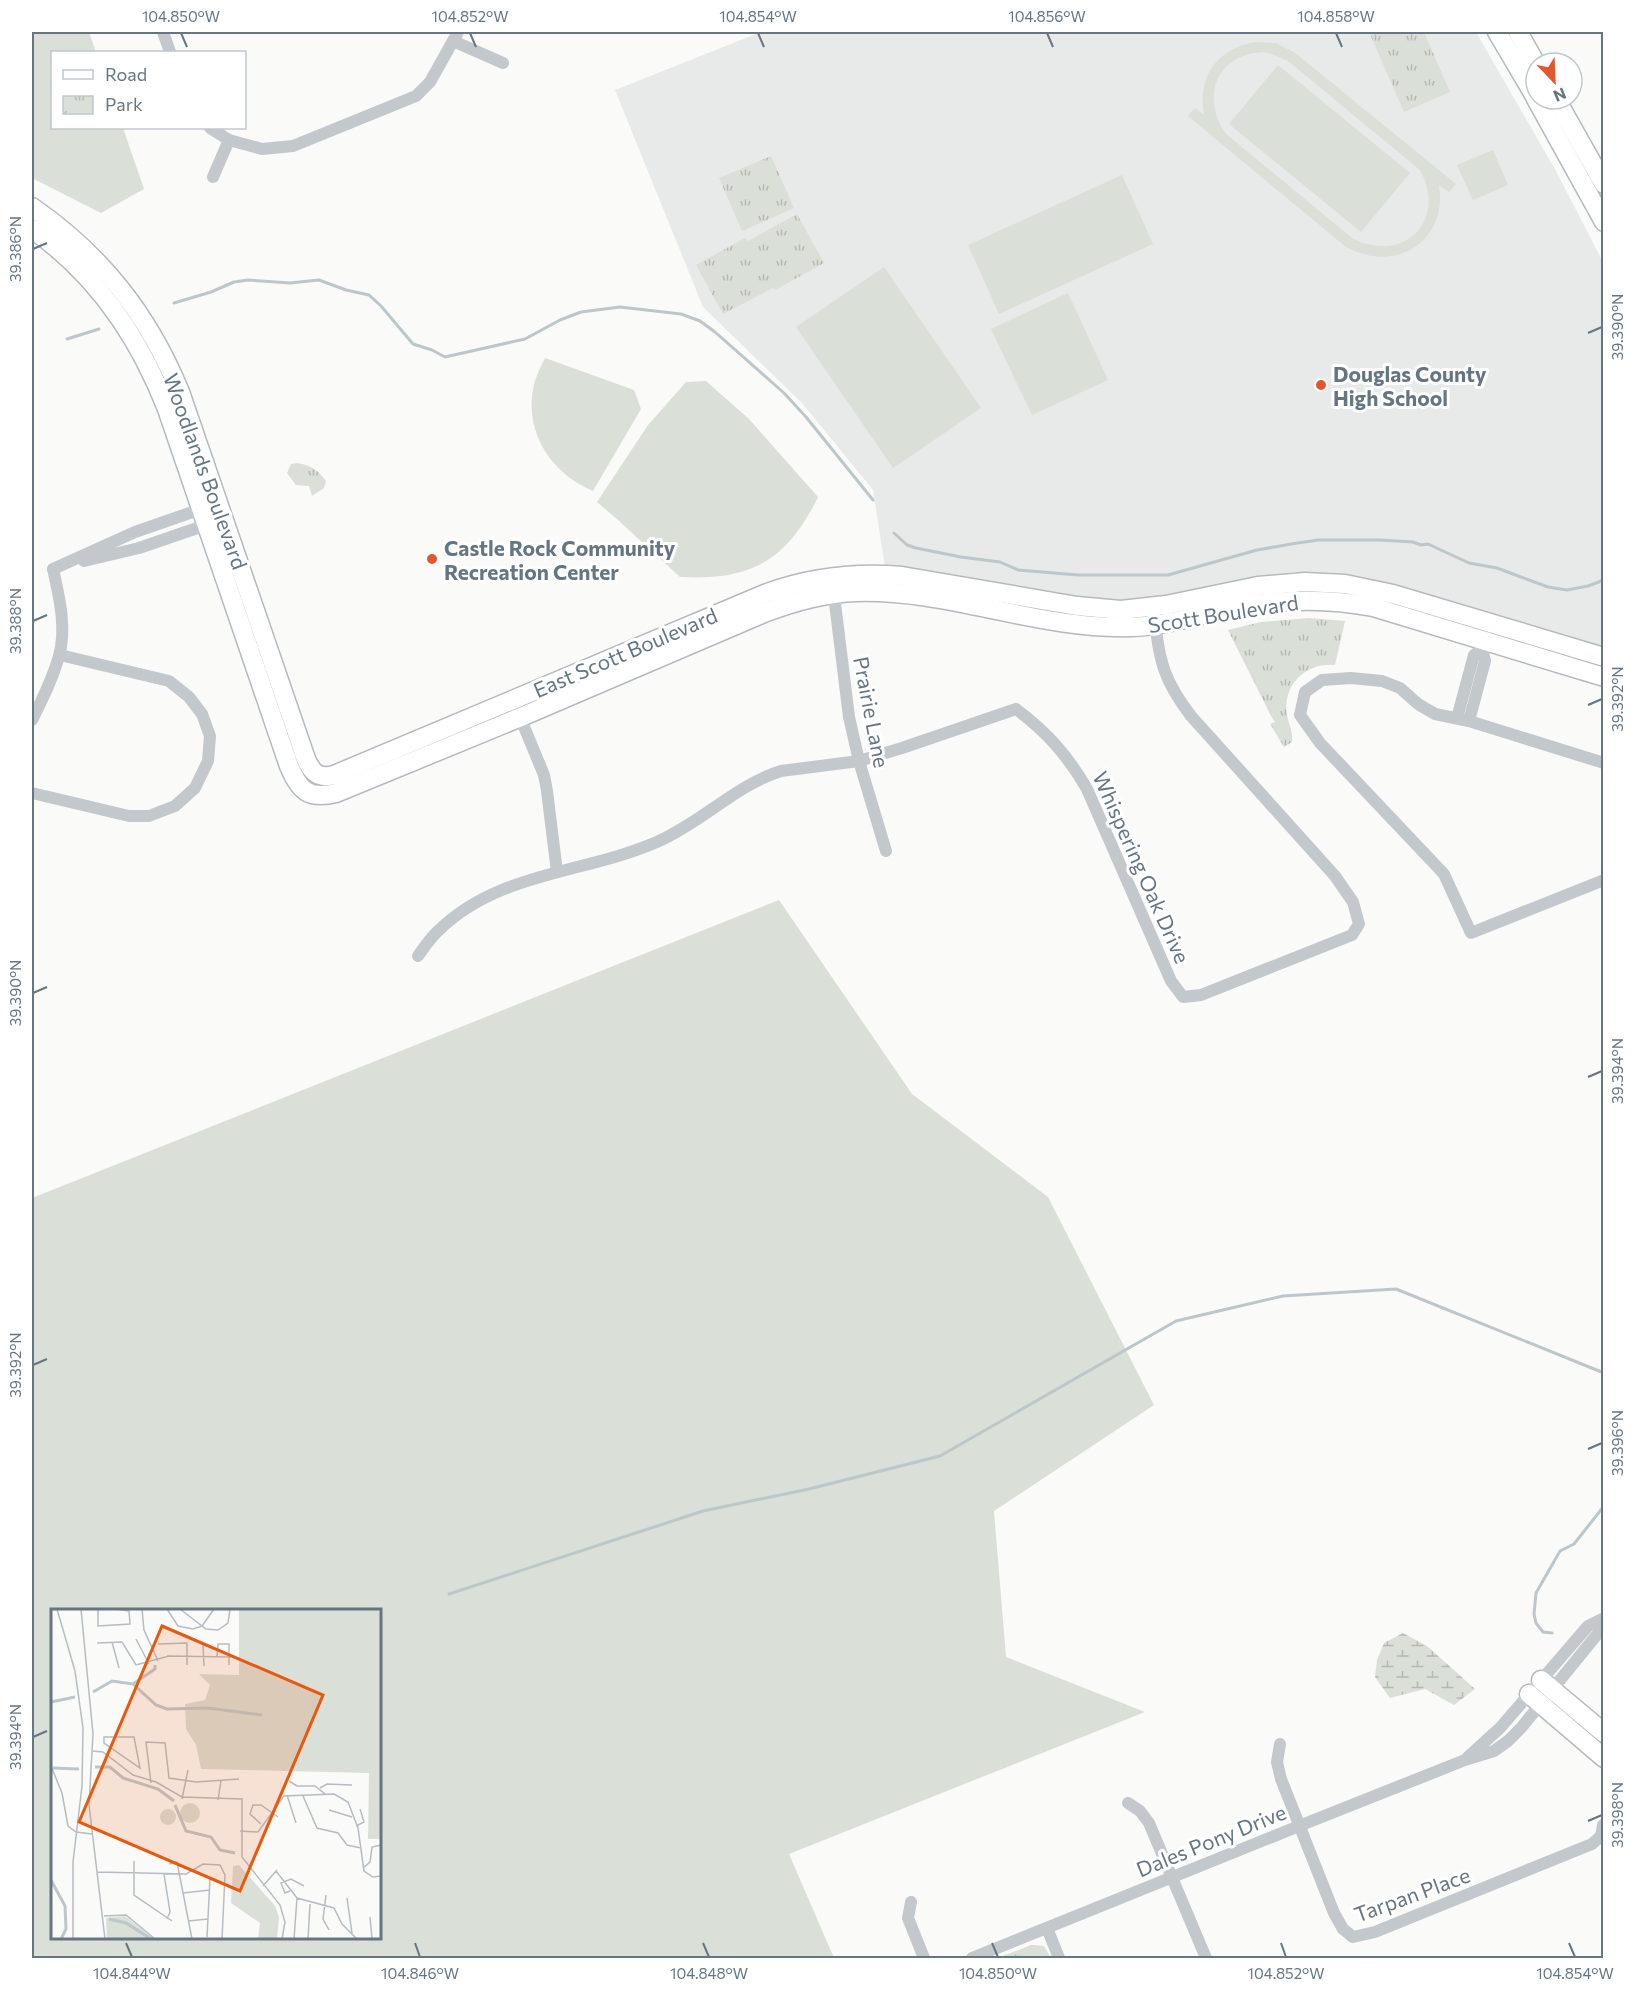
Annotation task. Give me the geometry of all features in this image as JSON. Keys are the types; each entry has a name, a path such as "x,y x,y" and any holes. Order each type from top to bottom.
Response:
{"street":[{"path":"163,32 170,51"},
{"path":"1497,32 1524,78"},
{"path":"1518,32 1529,51"},
{"path":"211,129 229,141 262,149 293,146 416,96 430,82 456,36 503,63"},
{"path":"1543,111 1604,222"},
{"path":"1563,111 1604,184"},
{"path":"213,177 229,141"},
{"name":"Woodlands Boulevard","path":"32,207 93,256 125,294 146,325 176,384 306,759 313,772 318,775"},
{"name":"Woodlands Boulevard","path":"32,229 56,248 103,296 130,332 159,390 289,766 299,786 309,794"},
{"path":"32,720 60,655 61,612 53,569 139,548 203,517 221,512"},
{"name":"East Scott Boulevard","path":"309,794 321,796 336,793 833,585 880,574 943,582"},
{"name":"East Scott Boulevard","path":"318,775 323,777 334,774 767,593 812,579 833,585"},
{"name":"Scott Boulevard","path":"943,582 1077,606 1154,615 1269,602 1304,600 1340,602 1373,607 1485,637 1604,676"},
{"name":"Scott Boulevard","path":"833,585 856,592 904,595 1099,627 1134,627 1154,615"},
{"name":"Prairie Lane","path":"833,585 849,717 859,761 886,851"},
{"name":"Whispering Oak Drive","path":"418,956 437,932 458,914 483,898 527,879 601,862 660,841 686,827 750,783 769,775 781,771 859,761 1016,709 1051,738 1079,774 1171,981 1183,997 1201,995 1352,935 1359,924 1353,902 1335,876 1191,717 1172,690 1162,663 1154,615"},
{"path":"1463,720 1485,661 1485,637"},
{"name":"Scott Boulevard","path":"1485,637 1604,657"},
{"path":"32,793 129,816 149,816 175,806 195,789 208,761 210,736 202,714 189,697 169,681 60,655"},
{"path":"1604,763 1463,720 1435,714 1418,704 1400,688 1382,681 1350,678 1322,680 1305,692 1299,715 1320,743 1444,874 1471,933 1604,880"},
{"path":"513,699 546,783 557,872"},
{"path":"1547,1685 1588,1626 1604,1618"},
{"path":"1547,1685 1604,1626"},
{"path":"1547,1685 1604,1733"},
{"name":"Dales Pony Drive","path":"972,1959 1172,1876 1465,1760 1535,1700 1547,1685"},
{"path":"1535,1700 1604,1758"},
{"name":"Tarpan Place","path":"1280,1744 1278,1770 1340,1925 1349,1936 1357,1938 1375,1932 1592,1844 1601,1836 1603,1825"},
{"path":"1128,1803 1140,1811 1149,1823 1206,1959"},
{"path":"911,1902 908,1918 924,1959"},
{"path":"1047,1928 1059,1959"}],"shaded area":[{"path":"761,32 1476,32 1556,171 1603,262 1603,652 1394,586 1356,577 1324,573 1293,572 1122,602 1089,600 885,567 873,490 802,403 703,307 615,90"}],"green space":[{"path":"32,32 89,32 96,51 51,51 51,129 123,129 144,189 101,213 32,178"},
{"path":"1369,32 1424,32 1450,92 1404,112"},
{"path":"1254,42 1275,43 1294,52 1456,184 1449,192 1439,185 1440,205 1435,223 1426,237 1414,248 1382,257 1364,254 1346,247 1188,116 1195,108 1204,115 1204,88 1212,67 1220,58 1241,46","holes":["1263,52 1288,61 1420,170 1427,189 1428,206 1424,221 1416,233 1403,242 1388,246 1371,245 1352,238 1226,134 1218,120 1214,106 1217,80 1224,69 1234,61 1247,55"]},
{"path":"1278,65 1410,173 1361,232 1229,124"},
{"path":"1493,150 1508,185 1473,200 1457,165"},
{"path":"771,156 794,208 742,231 719,178"},
{"path":"1122,175 1153,244 999,314 968,245"},
{"path":"797,214 824,263 775,290 773,288 723,314 696,265 745,238 748,241"},
{"path":"884,267 981,408 893,468 796,327"},
{"path":"1068,293 1108,380 1032,415 991,329"},
{"path":"545,358 634,390 641,409 593,491 578,484 565,474 554,463 538,437 533,422 533,389"},
{"path":"706,381 749,419 818,497 793,537 764,562 727,575 680,577 597,502 648,425 686,382"},
{"path":"291,464 306,465 320,474 326,481 324,488 312,496 309,486 296,485 287,473"},
{"path":"1309,618 1345,621 1335,665 1315,667 1298,678 1292,685 1286,704 1292,742 1284,747 1270,724 1275,722 1228,630 1261,622"},
{"path":"779,900 912,1094 1048,1197 1154,1405 994,1511 1006,1657 1145,1712 789,1854 834,1958 32,1958 32,1198"},
{"path":"1403,1633 1427,1646 1475,1689 1454,1705 1425,1689 1390,1698 1375,1677 1377,1660 1384,1643"},
{"path":"1031,1945 1044,1946 1051,1958 998,1958"}],"waterway":[{"path":"174,303 211,292 234,282 248,280 290,283 319,280 346,290 369,295 413,344 445,357 525,339 560,320 581,312 620,307 681,314 700,321 715,332 784,393 873,500"},
{"path":"67,339 99,329"},
{"path":"894,533 907,545 916,548 1000,562 1018,570 1078,575 1168,575 1257,550 1291,544 1318,540 1380,540 1428,544 1469,563 1497,568 1548,587 1567,590 1604,580"},
{"path":"449,1594 703,1511 809,1489 940,1456 1176,1321 1283,1296 1396,1289 1604,1373"},
{"path":"1552,1633 1543,1632 1536,1623 1534,1614 1536,1593 1560,1551 1574,1544 1604,1506"}],"place":[{"name":"Douglas County High School","path":"1321,385"},
{"name":"Castle Rock Community Recreation Center","path":"432,559"}]}
